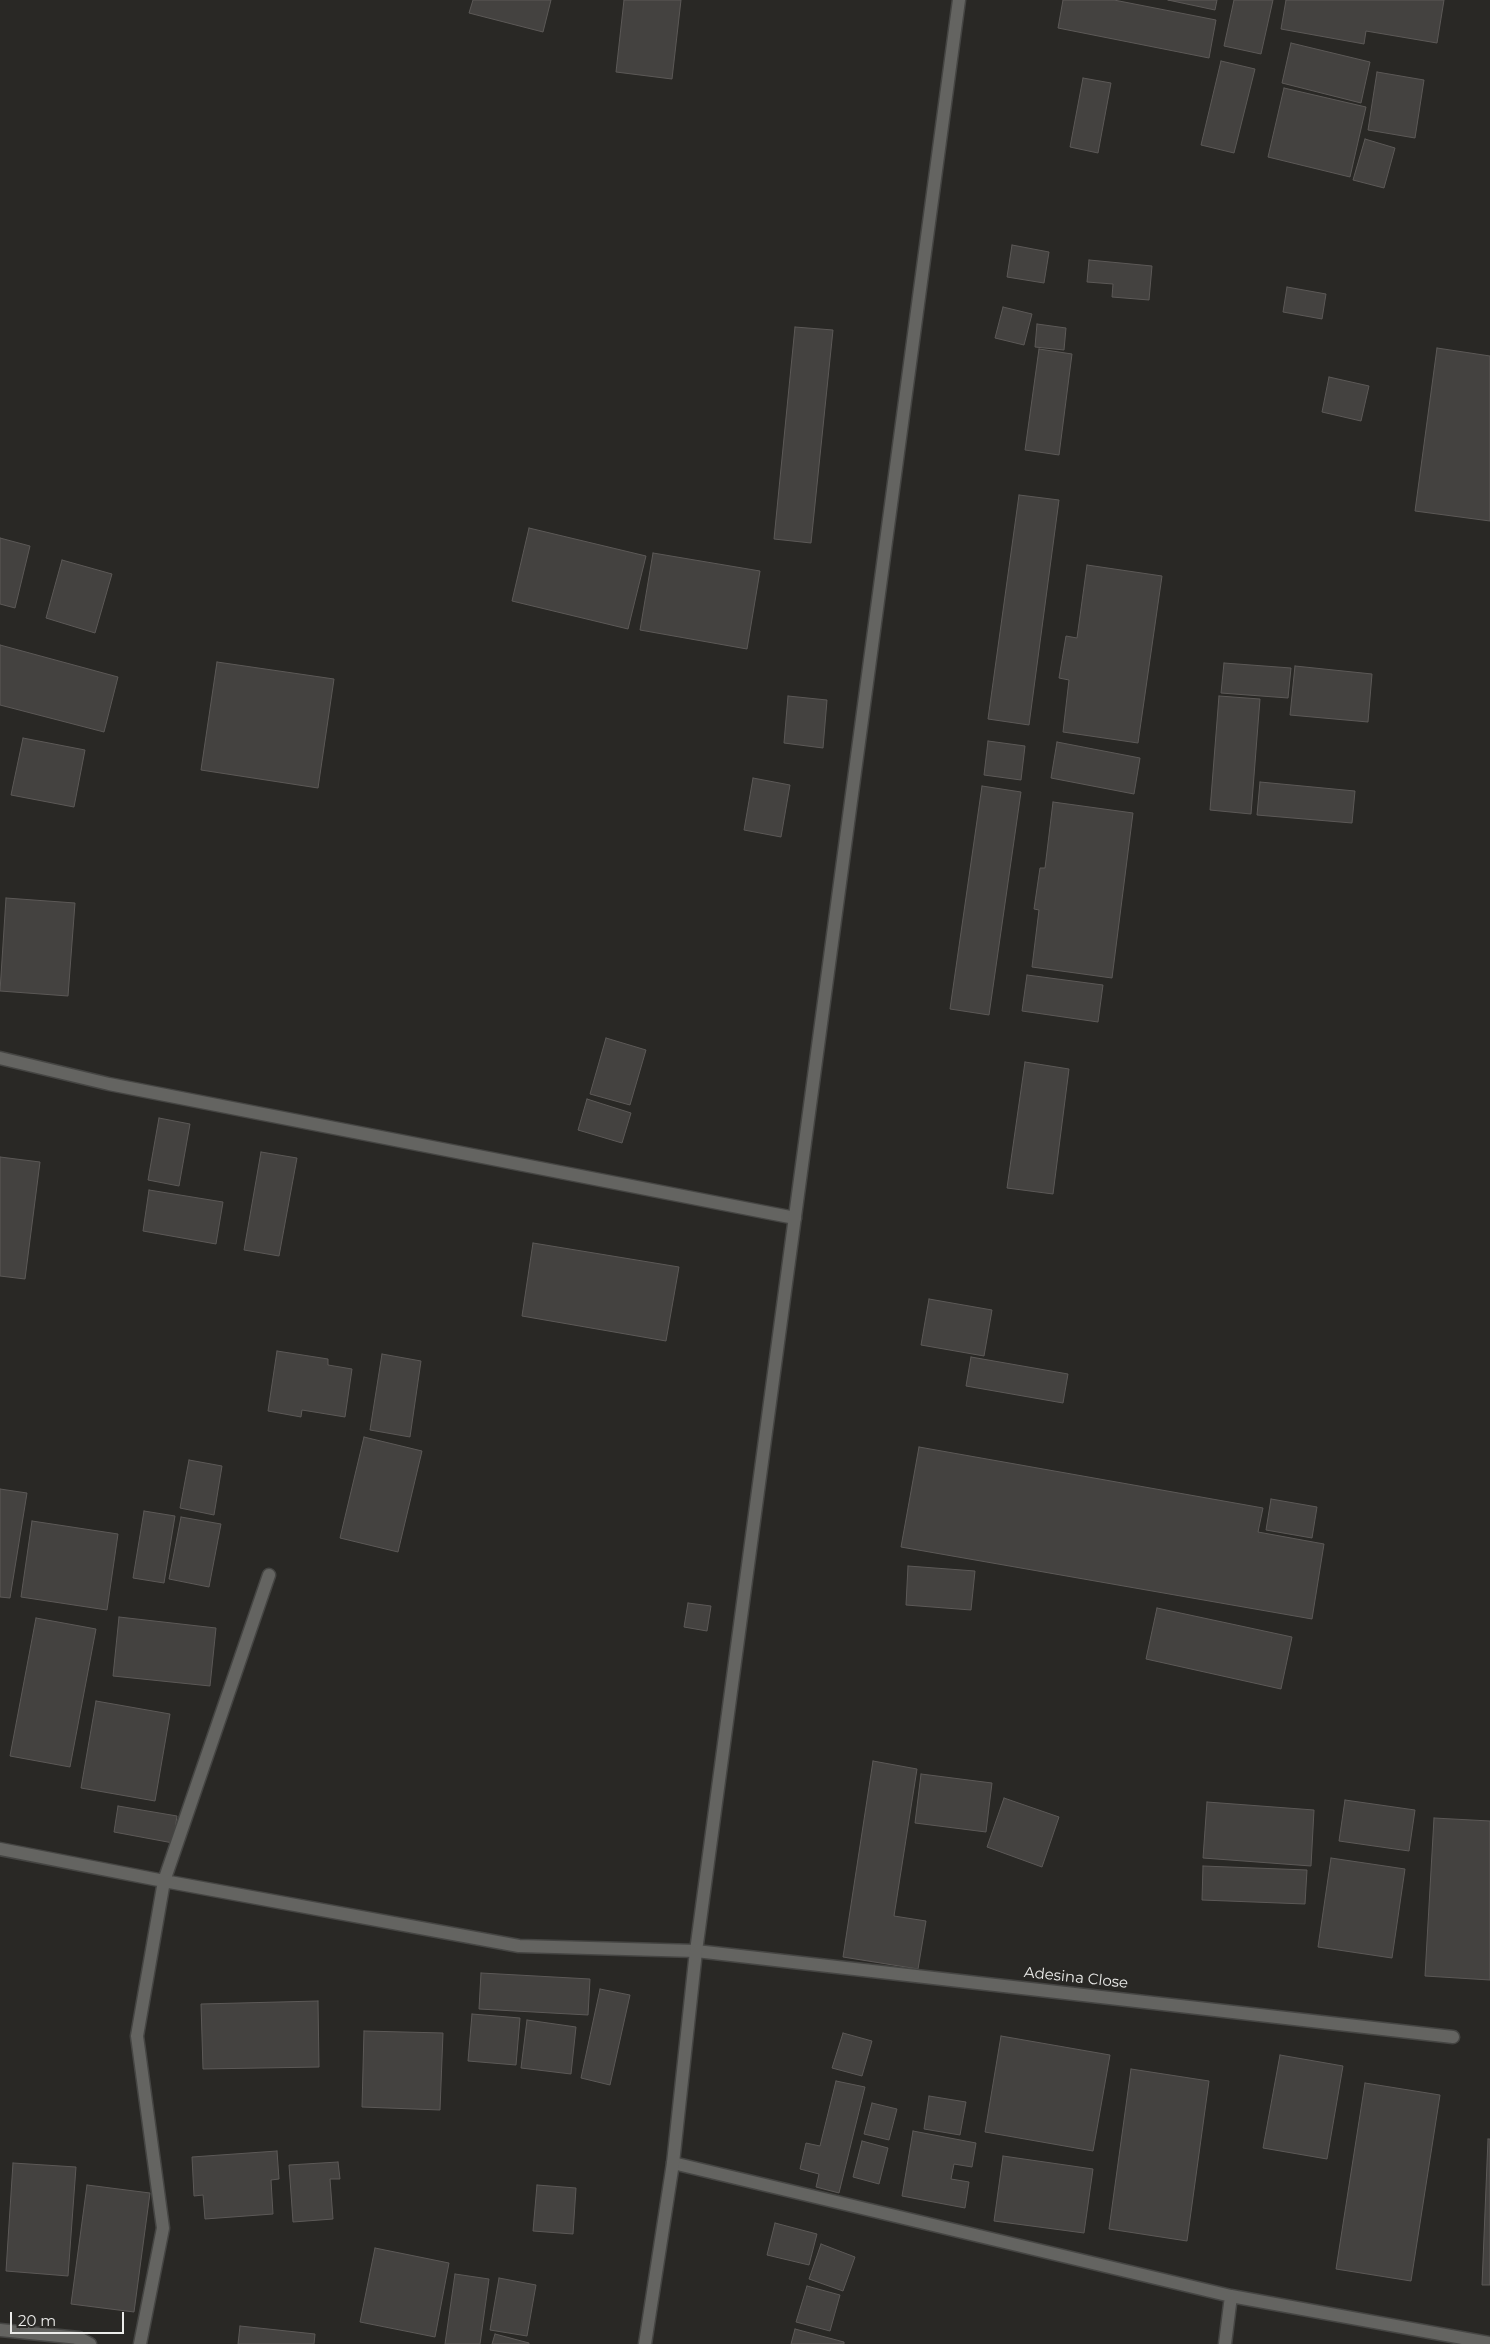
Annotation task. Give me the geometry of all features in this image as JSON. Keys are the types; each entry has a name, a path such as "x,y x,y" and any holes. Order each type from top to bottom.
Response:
{"street":[{"path":"645,2344 674,2163 696,1951 960,0"},
{"path":"0,1058 109,1084 796,1218"},
{"path":"140,2344 163,2228 137,2036 164,1882 269,1575"},
{"name":"Adesina Close","path":"0,1849 164,1882 518,1946 696,1951 1453,2037"},
{"path":"674,2163 1231,2296 1490,2343"},
{"path":"1225,2344 1231,2296"},
{"path":"0,2330 83,2342"}],"building":[{"path":"473,0 551,0 543,32 469,13"},
{"path":"624,0 681,0 672,79 616,72"},
{"path":"1063,0 1114,0 1216,20 1209,58 1058,28"},
{"path":"1168,0 1217,0 1215,10"},
{"path":"1234,0 1273,0 1261,54 1224,46"},
{"path":"1286,0 1444,0 1437,43 1366,31 1364,44 1281,29"},
{"path":"1291,43 1370,62 1361,103 1282,83"},
{"path":"1221,61 1255,69 1234,153 1201,145"},
{"path":"1377,72 1424,80 1415,138 1368,130"},
{"path":"1083,78 1111,83 1098,153 1070,147"},
{"path":"1284,88 1366,107 1350,177 1268,157"},
{"path":"1365,139 1395,148 1384,188 1353,180"},
{"path":"1012,245 1049,252 1044,283 1007,277"},
{"path":"1089,260 1152,266 1149,300 1112,297 1113,284 1087,282"},
{"path":"1287,287 1326,294 1322,319 1283,312"},
{"path":"1003,307 1032,314 1024,345 995,338"},
{"path":"1037,324 1066,328 1064,350 1035,347"},
{"path":"795,327 833,330 811,543 774,539"},
{"path":"1437,348 1490,356 1490,521 1415,511"},
{"path":"1039,349 1072,354 1059,455 1025,450"},
{"path":"1329,377 1369,386 1361,421 1322,412"},
{"path":"1019,495 1059,500 1029,725 988,719"},
{"path":"529,528 646,556 628,629 512,601"},
{"path":"0,538 30,546 15,608 0,604"},
{"path":"653,553 760,571 747,649 640,630"},
{"path":"62,560 112,574 95,633 46,618"},
{"path":"1087,565 1162,576 1138,743 1063,732 1069,680 1059,678 1066,636 1077,638"},
{"path":"0,645 118,677 104,732 0,705"},
{"path":"217,662 334,679 318,788 201,770"},
{"path":"1224,663 1291,668 1288,698 1221,693"},
{"path":"1295,666 1372,674 1368,722 1290,715"},
{"path":"788,696 827,700 823,748 784,743"},
{"path":"1219,696 1260,699 1251,814 1210,810"},
{"path":"23,738 85,750 74,807 11,795"},
{"path":"988,741 1025,746 1021,780 984,775"},
{"path":"1057,742 1140,758 1134,794 1051,778"},
{"path":"753,778 790,785 781,837 744,830"},
{"path":"1260,782 1355,791 1352,823 1257,815"},
{"path":"982,786 1021,792 989,1015 950,1009"},
{"path":"1053,802 1133,813 1112,978 1032,967 1039,910 1034,909 1040,868 1045,868"},
{"path":"6,898 75,903 68,996 0,991"},
{"path":"1027,975 1103,985 1098,1022 1022,1011"},
{"path":"606,1038 646,1050 630,1105 590,1094"},
{"path":"1025,1062 1069,1069 1053,1194 1007,1188"},
{"path":"587,1099 631,1113 622,1143 578,1130"},
{"path":"159,1118 190,1124 179,1186 148,1180"},
{"path":"261,1152 297,1158 279,1256 244,1250"},
{"path":"0,1157 40,1162 25,1279 0,1276"},
{"path":"149,1190 223,1202 216,1244 143,1231"},
{"path":"533,1243 679,1267 666,1341 522,1316"},
{"path":"929,1299 992,1310 984,1356 921,1345"},
{"path":"277,1351 328,1359 328,1365 352,1369 345,1417 302,1410 301,1417 268,1411"},
{"path":"382,1354 421,1361 410,1437 370,1430"},
{"path":"971,1357 1068,1374 1063,1403 966,1386"},
{"path":"364,1437 422,1451 398,1552 340,1538"},
{"path":"919,1447 1263,1508 1258,1532 1324,1544 1312,1619 901,1547"},
{"path":"189,1460 222,1466 214,1515 180,1508"},
{"path":"0,1489 27,1493 10,1598 0,1597"},
{"path":"1271,1499 1317,1507 1312,1538 1266,1530"},
{"path":"144,1511 175,1516 164,1583 133,1578"},
{"path":"181,1517 221,1524 209,1587 169,1579"},
{"path":"32,1521 118,1534 107,1610 21,1597"},
{"path":"908,1566 975,1571 971,1610 906,1605"},
{"path":"688,1603 711,1606 707,1631 684,1627"},
{"path":"1157,1608 1292,1637 1281,1689 1146,1659"},
{"path":"119,1617 216,1628 210,1686 113,1676"},
{"path":"36,1618 96,1629 70,1767 10,1756"},
{"path":"96,1701 170,1714 155,1801 81,1788"},
{"path":"873,1761 917,1769 894,1916 926,1921 918,1969 843,1957"},
{"path":"921,1774 992,1783 986,1832 915,1823"},
{"path":"1004,1798 1059,1817 1042,1867 987,1847"},
{"path":"1345,1800 1415,1810 1409,1851 1339,1841"},
{"path":"1207,1802 1314,1810 1311,1866 1203,1858"},
{"path":"118,1806 177,1816 173,1843 114,1832"},
{"path":"1434,1818 1490,1821 1490,1980 1425,1976"},
{"path":"1331,1858 1405,1869 1392,1958 1318,1947"},
{"path":"1203,1866 1307,1870 1305,1904 1202,1900"},
{"path":"481,1973 590,1979 588,2015 479,2009"},
{"path":"600,1989 630,1995 610,2085 581,2078"},
{"path":"318,2001 319,2067 203,2069 201,2004"},
{"path":"472,2014 520,2018 516,2065 468,2061"},
{"path":"527,2020 576,2027 571,2074 521,2068"},
{"path":"364,2031 443,2033 440,2110 362,2107"},
{"path":"843,2033 872,2041 862,2076 832,2068"},
{"path":"1001,2036 1110,2055 1093,2151 985,2132"},
{"path":"1280,2055 1343,2066 1327,2159 1263,2148"},
{"path":"1131,2069 1209,2081 1187,2241 1109,2229"},
{"path":"836,2081 865,2087 839,2193 816,2187 819,2174 800,2169 806,2143 820,2146"},
{"path":"1365,2083 1440,2095 1411,2281 1336,2269"},
{"path":"929,2096 966,2102 960,2135 924,2129"},
{"path":"872,2103 897,2109 889,2140 864,2134"},
{"path":"913,2131 976,2143 972,2167 954,2164 951,2179 969,2182 965,2208 902,2196"},
{"path":"1488,2139 1490,2139 1490,2285 1482,2285"},
{"path":"862,2141 888,2148 879,2184 853,2177"},
{"path":"277,2151 279,2179 271,2180 273,2214 205,2219 203,2195 194,2196 192,2157"},
{"path":"1003,2156 1093,2169 1084,2233 994,2221"},
{"path":"338,2162 340,2179 330,2179 333,2219 293,2222 289,2165"},
{"path":"13,2163 76,2167 68,2276 6,2271"},
{"path":"87,2185 150,2193 134,2312 71,2304"},
{"path":"537,2185 576,2188 573,2234 533,2231"},
{"path":"775,2223 817,2234 809,2265 767,2255"},
{"path":"821,2244 855,2257 843,2291 809,2279"},
{"path":"375,2248 449,2263 435,2337 360,2322"},
{"path":"455,2274 489,2279 480,2344 445,2344"},
{"path":"499,2278 536,2285 527,2336 490,2330"},
{"path":"807,2286 840,2295 830,2331 796,2322"},
{"path":"240,2326 315,2334 314,2344 238,2344"},
{"path":"795,2329 844,2342 844,2344 791,2344"},
{"path":"495,2334 529,2343 529,2344 492,2344"}]}
